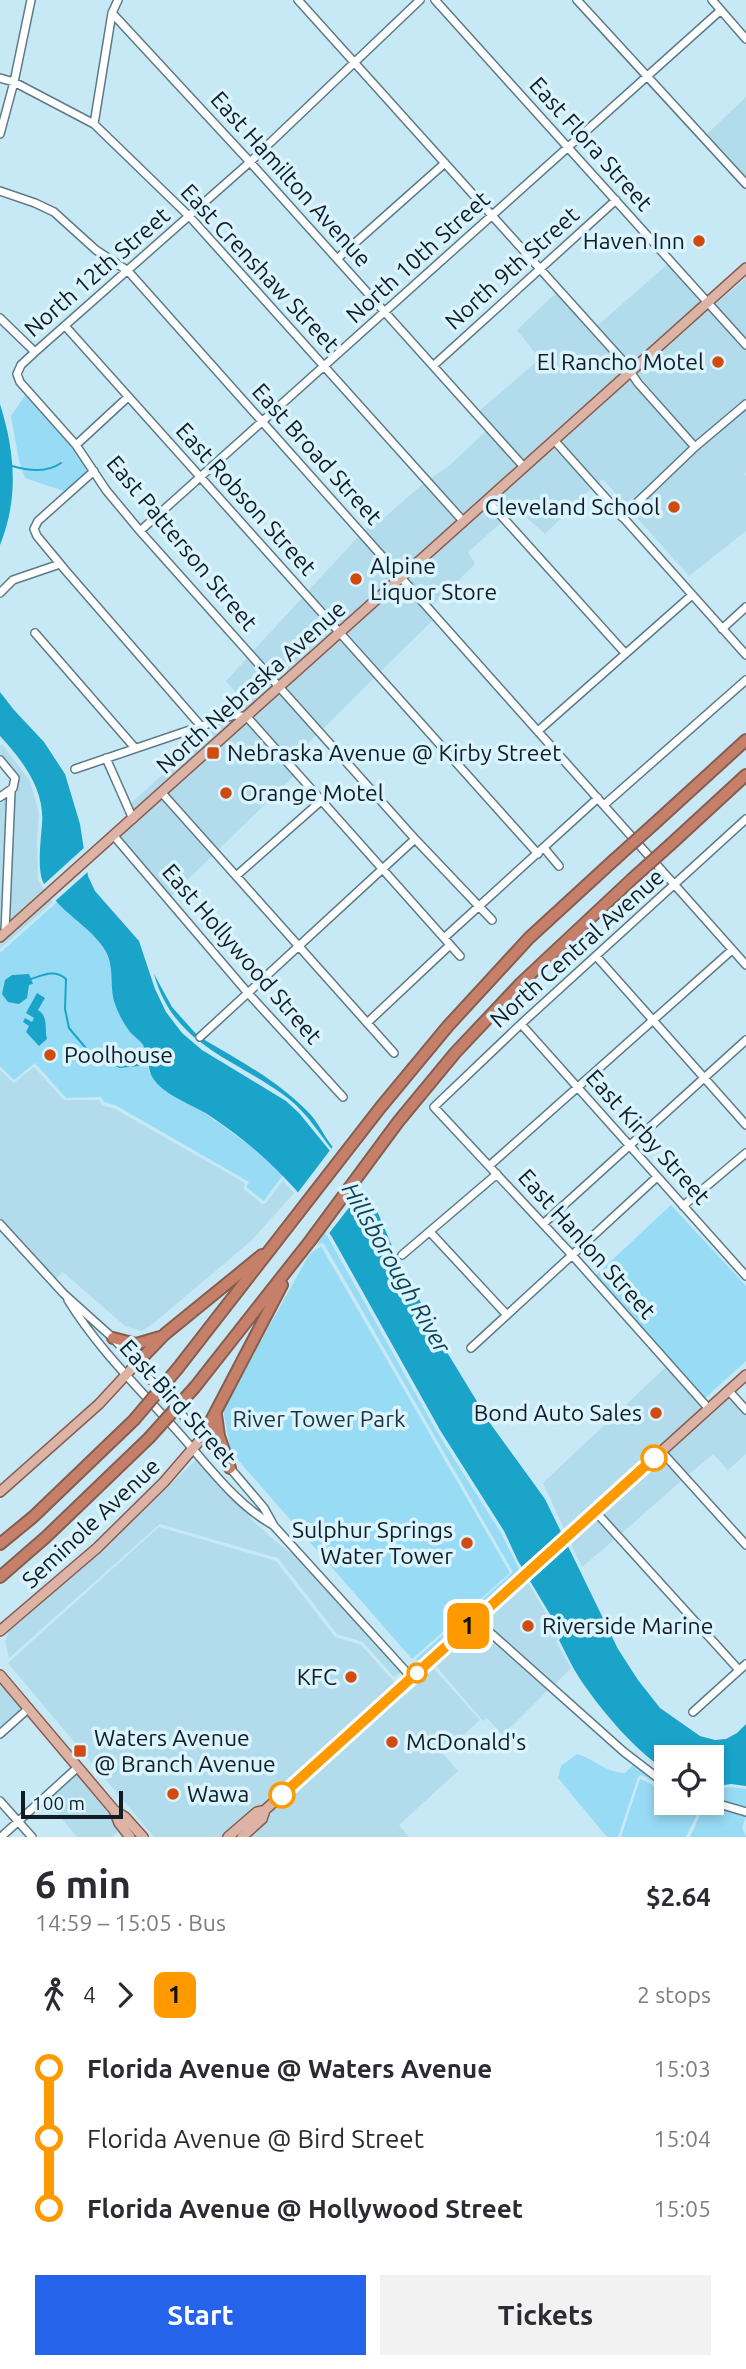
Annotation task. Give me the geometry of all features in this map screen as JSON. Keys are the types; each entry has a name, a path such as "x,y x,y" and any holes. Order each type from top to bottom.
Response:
{"highway":[{"path":"0,1544 33,1517 134,1420 433,1044 529,938 746,740"},
{"path":"0,1577 46,1537 149,1438 195,1387 292,1265 405,1113 486,1018 572,933 746,775"},
{"path":"136,1364 165,1334 278,1242"},
{"path":"202,1438 292,1265"},
{"path":"113,1338 136,1344 165,1334"},
{"path":"216,1415 219,1436 230,1468"}],"main road":[{"name":"North Nebraska Avenue","path":"3,935 746,268"},
{"path":"0,1492 99,1405 136,1364"},
{"path":"228,1837 257,1812 265,1810 746,1375"},
{"name":"Seminole Avenue","path":"3,1628 97,1548 194,1450 202,1438"},
{"path":"0,1639 3,1628"},
{"path":"0,1674 114,1810 125,1817 143,1837"},
{"path":"114,1810 124,1835"},
{"path":"242,1837 262,1819 265,1810"}],"street":[{"path":"0,134 14,82 30,0"},
{"path":"94,124 112,13 118,0"},
{"path":"298,0 540,268 695,447"},
{"name":"North 12th Street","path":"17,374 21,366 36,352 190,217 421,0"},
{"name":"East Flora Street","path":"435,0 746,345"},
{"path":"577,0 746,184"},
{"path":"712,0 746,39"},
{"name":"North 10th Street","path":"139,531 721,10"},
{"name":"East Hamilton Avenue","path":"112,13 338,258 524,467"},
{"name":"East Crenshaw Street","path":"0,78 14,82 94,124 190,217 463,521"},
{"path":"338,258 445,163"},
{"name":"East Broad Street","path":"0,191 54,212 96,250 128,271 746,965"},
{"name":"North 9th Street","path":"433,366 616,200"},
{"path":"0,318 36,352"},
{"name":"East Robson Street","path":"66,327 541,851 559,866"},
{"name":"East Patterson Street","path":"17,374 20,382 76,445 106,490 139,531 415,839 492,920"},
{"path":"76,445 128,397"},
{"path":"622,517 695,447 746,404"},
{"path":"554,440 746,656"},
{"path":"94,471 38,521 34,528 37,536 200,725"},
{"path":"487,500 625,653"},
{"path":"0,593 13,580 60,564"},
{"path":"538,731 692,595"},
{"path":"722,629 746,607"},
{"path":"35,633 135,748"},
{"path":"604,805 746,680"},
{"path":"75,769 200,725 234,715 247,716 460,956"},
{"path":"106,758 133,819"},
{"path":"0,760 15,778 11,791 3,935"},
{"path":"0,797 11,791"},
{"path":"162,793 394,1053"},
{"path":"444,938 598,798"},
{"path":"236,876 321,801"},
{"name":"North Central Avenue","path":"434,1107 746,819"},
{"name":"East Hollywood Street","path":"114,836 247,992 343,1097"},
{"path":"200,1037 415,839"},
{"path":"367,1023 450,945"},
{"path":"489,1166 732,950"},
{"path":"596,956 746,1125"},
{"name":"East Kirby Street","path":"521,1024 746,1276"},
{"path":"544,1224 746,1040"},
{"name":"East Hanlon Street","path":"434,1107 544,1224 709,1409"},
{"path":"683,1206 746,1153"},
{"path":"402,1255 497,1174"},
{"path":"471,1348 657,1177"},
{"name":"East Bird Street","path":"0,1224 64,1294 113,1338 230,1468 264,1508 274,1526 412,1678"},
{"path":"430,1232 507,1315"},
{"name":"East Bird Street","path":"64,1294 100,1345 194,1450 255,1515 274,1526"},
{"path":"729,1391 746,1410"},
{"path":"661,1451 746,1545"},
{"path":"595,1510 739,1670"},
{"path":"475,1619 624,1752 654,1775"},
{"path":"693,1712 746,1664"},
{"path":"0,1734 29,1708"},
{"path":"1,1837 78,1767"},
{"path":"0,1801 32,1837"},
{"path":"724,1806 746,1812"}],"shaded area":[{"path":"746,97 746,178 706,135"},
{"path":"668,264 701,304 631,366 597,326"},
{"path":"746,278 746,339 715,304"},
{"path":"556,293 626,372 525,462 479,411 540,359 517,330"},
{"path":"707,308 746,350 746,400 696,442 636,372"},
{"path":"630,377 690,447 628,507 603,479 598,483 560,440"},
{"path":"746,409 746,531 689,576 632,512 697,449"},
{"path":"486,431 519,467 464,516 430,479 450,465"},
{"path":"554,445 592,488 545,534 517,509 508,517 493,500"},
{"path":"424,483 458,521 402,572 364,530 385,517"},
{"path":"487,505 502,522 468,552 475,564 433,605 439,614 407,577"},
{"path":"359,536 396,577 341,626 308,591"},
{"path":"401,582 434,619 381,671 346,631"},
{"path":"303,597 335,632 280,681 253,651"},
{"path":"340,637 375,677 323,729 285,686"},
{"path":"248,657 275,686 246,713 234,711 244,702 226,681"},
{"path":"279,692 317,734 291,760 252,716"},
{"path":"238,719 134,813 130,804 221,722"},
{"path":"246,722 294,776 218,850 167,793"},
{"path":"2,744 30,781 39,813 38,880 45,891 10,924 15,792 18,778 0,754"},
{"path":"7,798 2,931 0,932 0,801"},
{"path":"161,799 212,856 171,896 119,836"},
{"path":"49,897 53,902 0,949 0,942"},
{"path":"34,1067 64,1100 99,1100 102,1105 115,1109 245,1183 244,1189 262,1204 266,1203 283,1180 294,1193 251,1241 155,1322 142,1331 125,1326 63,1272 55,1279 0,1218 0,1070 14,1083"},
{"path":"666,1367 703,1409 566,1533 543,1483"},
{"path":"728,1396 746,1415 746,1454 728,1470 713,1454 688,1475 667,1451"},
{"path":"661,1456 682,1480 621,1534 600,1510"},
{"path":"197,1459 255,1523 298,1558 401,1672 394,1677 363,1642 337,1634 278,1558 160,1524 9,1658 5,1642 10,1628 88,1562"},
{"path":"595,1516 615,1539 582,1567 569,1540"},
{"path":"159,1527 276,1561 335,1637 361,1645 406,1695 434,1669 480,1720 443,1754 458,1771 399,1825 409,1837 154,1837 8,1663"},
{"path":"526,1579 559,1636 556,1642 571,1668 554,1685 481,1619"},
{"path":"475,1624 548,1690 503,1735 487,1718 483,1721 436,1666 406,1690"},
{"path":"0,1683 23,1709 0,1729"},
{"path":"77,1773 122,1828 112,1837 77,1837 47,1801"}],"green space":[{"path":"28,391 94,471 70,493 25,478 19,461 11,416"},
{"path":"57,902 96,938 106,953 111,966 115,1004 128,1029 144,1045 149,1073 249,1145 283,1175 264,1201 246,1187 249,1182 117,1106 104,1102 101,1097 66,1098 35,1063 14,1080 0,1066 0,953"},
{"path":"671,1205 746,1286 746,1361 705,1398 594,1277"},
{"path":"325,1232 437,1432 501,1533 521,1573 421,1664 416,1659 513,1572 324,1244 317,1245"},
{"name":"River Tower Park","path":"321,1246 510,1573 412,1659 231,1452 223,1409 309,1255"},
{"path":"577,1754 618,1772 625,1773 633,1765 654,1782 641,1775 638,1777 618,1837 607,1837 558,1778 561,1766"},
{"path":"640,1779 654,1785 654,1815 697,1815 686,1837 621,1837"},
{"path":"724,1788 746,1789 746,1808 724,1802"},
{"path":"724,1810 746,1816 742,1828 746,1837 690,1837 700,1815 724,1815"}],"water":[{"path":"0,404 9,440 13,475 10,510 0,545"},
{"name":"Hillsborough River","path":"0,692 44,742 65,774 80,824 88,876 95,891 139,941 155,989 166,1012 182,1033 202,1050 286,1101 299,1113 375,1206 392,1246 442,1344 492,1426 545,1499 618,1649 660,1708 700,1736 715,1740 726,1739 746,1724 746,1786 724,1785 724,1745 654,1745 654,1762 631,1741 588,1691 559,1640 563,1636 518,1561 504,1531 440,1430 332,1237 293,1187 248,1144 207,1114 169,1093 153,1078 143,1045 128,1029 116,1007 106,952 92,934 57,902 43,882 40,861 40,799 24,765 0,736"},
{"path":"29,974 33,984 29,985 27,998 19,1004 8,1002 2,994 5,980 12,975"},
{"path":"154,974 172,1007 197,1035 196,1038 176,1019 163,999"},
{"path":"37,993 45,998 38,1010 45,1019 47,1039 39,1046 26,1032 29,1026 23,1022 25,1018 32,1022 34,1018 26,1013"},
{"path":"203,1039 232,1056 287,1093 311,1115 340,1155 338,1157 309,1119 289,1099 200,1041"}],"pier":[{"path":"86,846 90,870 53,903 42,886"},
{"path":"334,1145 343,1153 341,1159 365,1187 327,1236 296,1195"},
{"path":"562,1531 571,1544 529,1582 519,1569"}],"waterway":[{"path":"12,466 38,470 61,463"},
{"path":"31,979 53,974 66,979 65,1009 69,1028 90,1053 120,1067 147,1064"}],"bus line":[{"name":"1","path":"282,1795 654,1458"}],"place":[{"name":"Haven Inn","path":"699,241"},
{"name":"El Rancho Motel","path":"718,362"},
{"name":"Cleveland School","path":"674,507"},
{"name":"Alpine Liquor Store","path":"356,579"},
{"name":"Nebraska Avenue @ Kirby Street","path":"213,753"},
{"name":"Orange Motel","path":"226,793"},
{"name":"Poolhouse","path":"50,1055"},
{"name":"Bond Auto Sales","path":"656,1413"},
{"name":"Sulphur Springs Water Tower","path":"467,1543"},
{"name":"Riverside Marine","path":"528,1626"},
{"name":"KFC","path":"351,1677"},
{"name":"McDonald's","path":"392,1742"},
{"name":"Waters Avenue @ Branch Avenue","path":"80,1751"},
{"name":"Wawa","path":"173,1794"}]}
